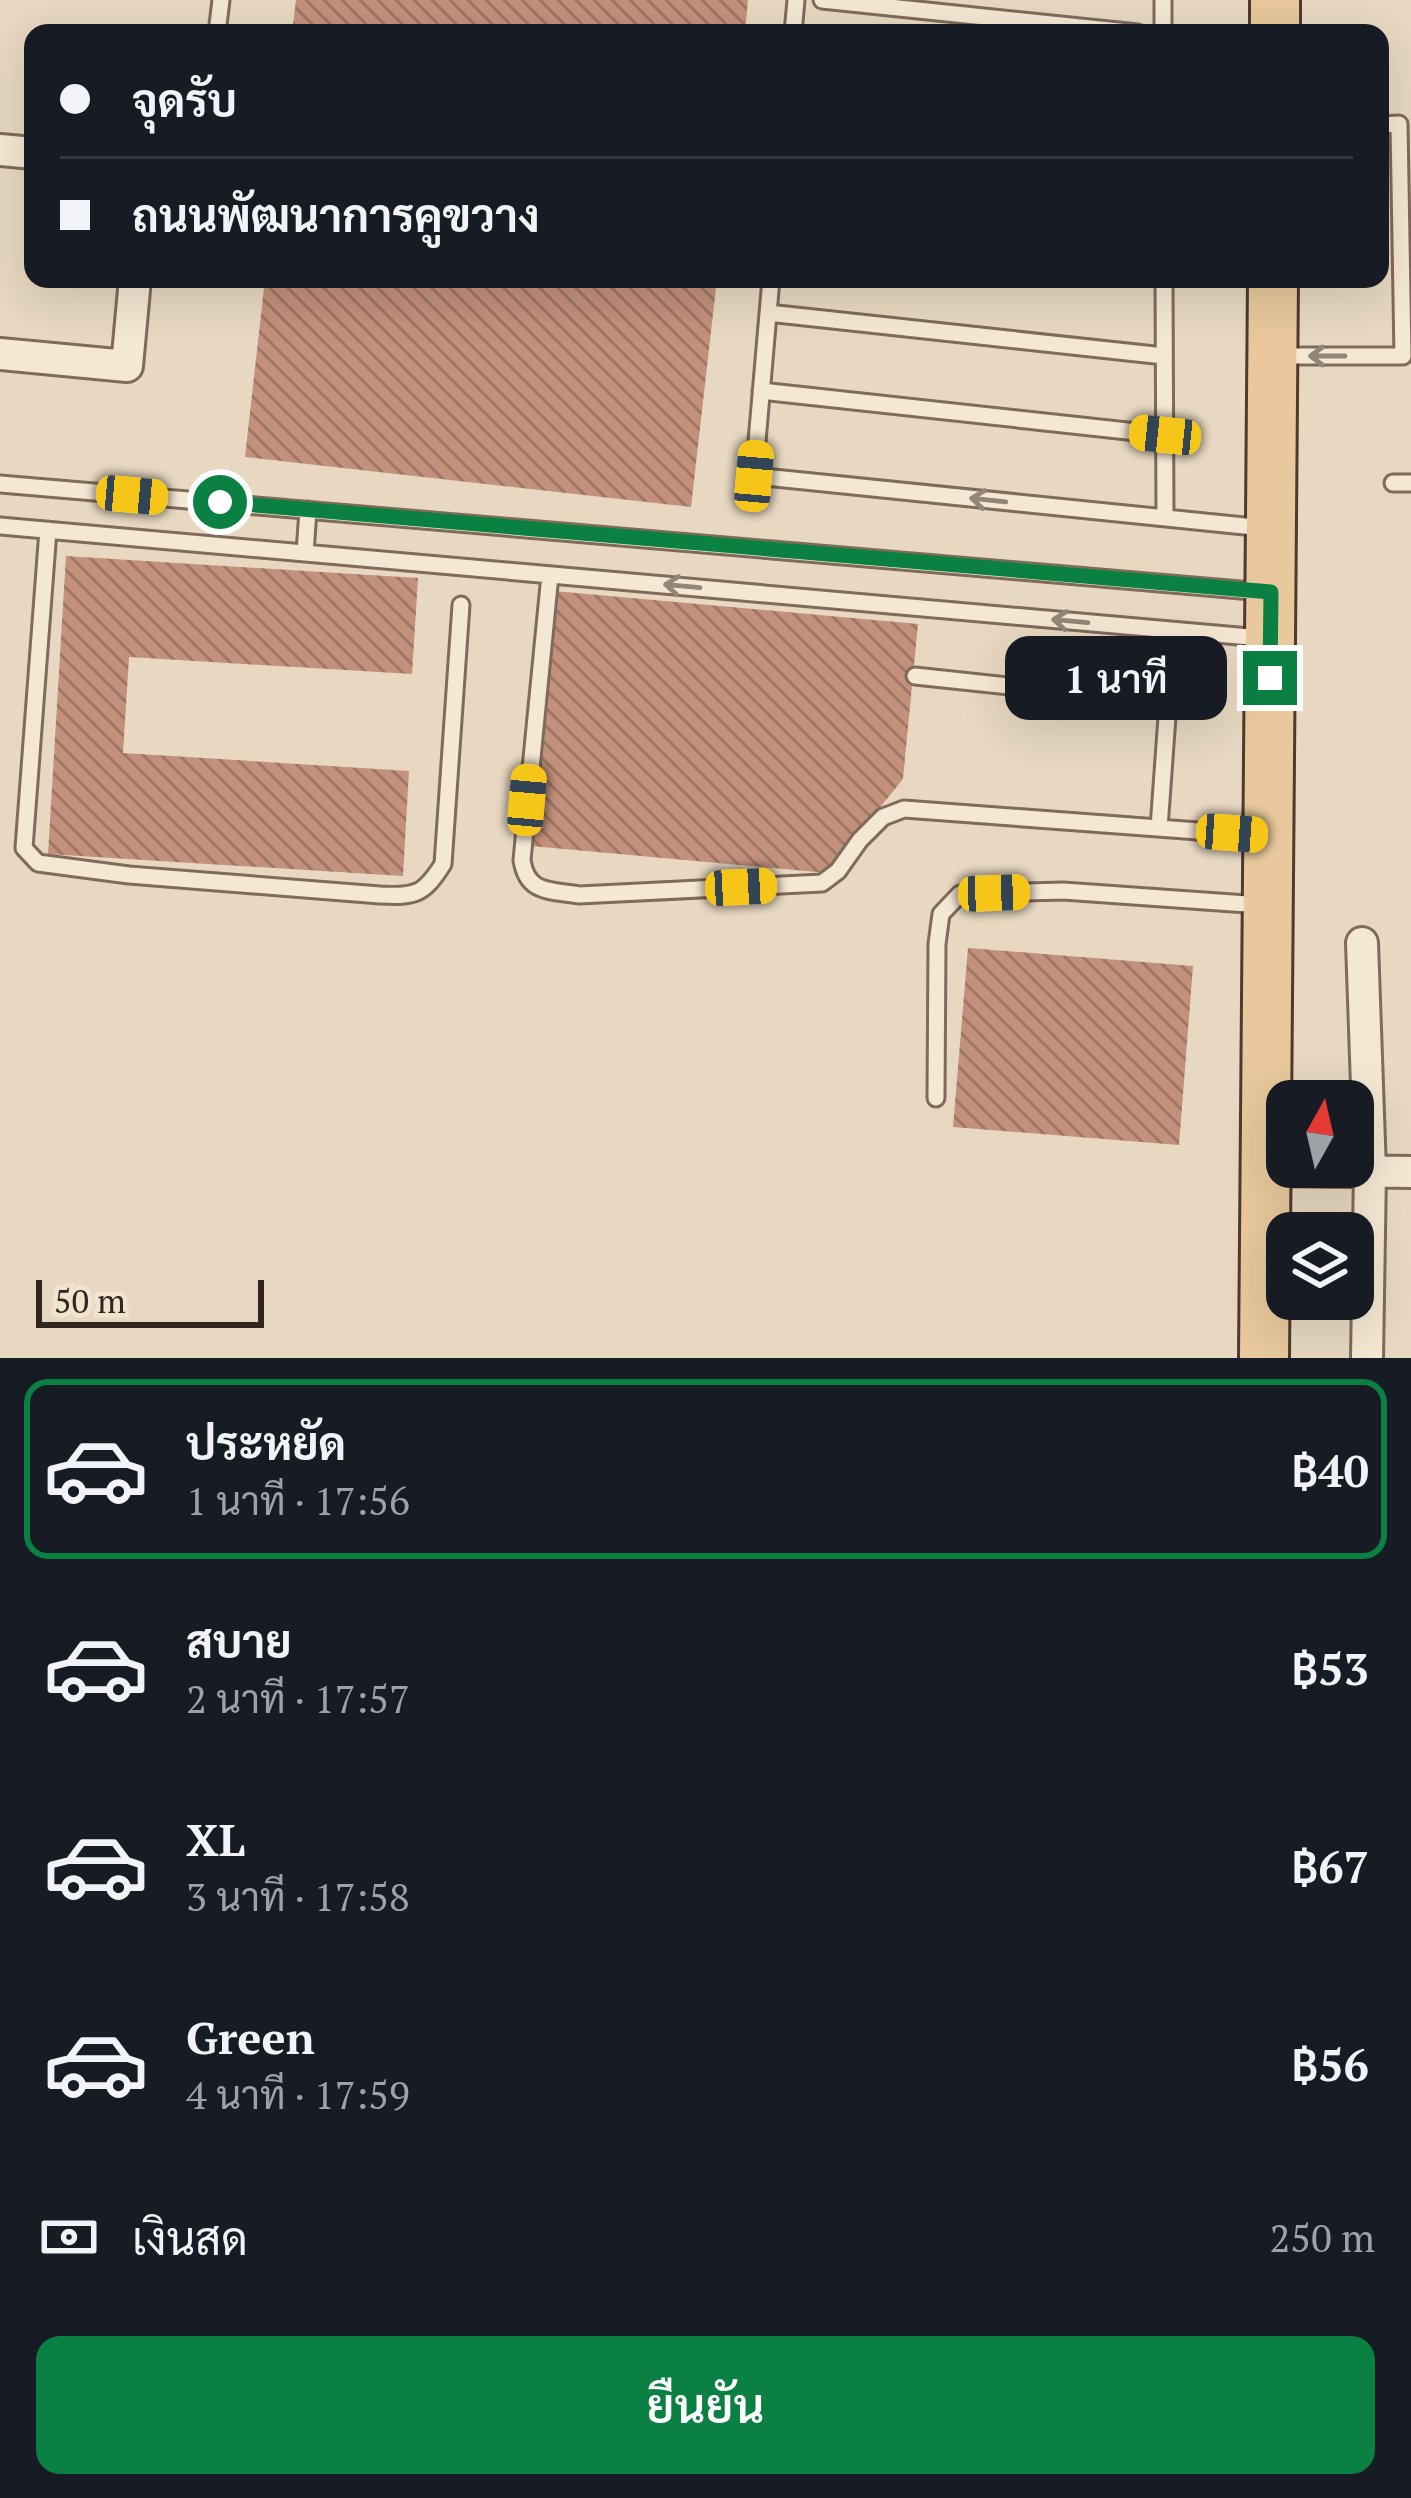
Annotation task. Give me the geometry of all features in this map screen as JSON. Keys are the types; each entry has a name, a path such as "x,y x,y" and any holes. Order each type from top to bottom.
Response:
{"main road":[{"path":"1264,1358 1273,288"}],"street":[{"path":"0,354 127,366 134,288"},
{"path":"1362,943 1367,1080"},
{"path":"1374,1172 1411,1172"},
{"path":"1366,1358 1370,1188"}],"lane":[{"path":"822,0 1052,24"},
{"path":"1273,356 1407,356 1400,124 1389,125"},
{"path":"771,288 754,476 1272,528"},
{"path":"1164,288 1165,517"},
{"path":"768,314 1164,356"},
{"path":"761,391 1165,435"},
{"path":"1393,483 1411,483"},
{"path":"0,484 308,510 1270,616"},
{"path":"305,553 308,510"},
{"path":"0,526 550,574 1270,616"},
{"path":"48,530 23,848 38,863 380,895 405,896 428,889 443,864 460,605"},
{"path":"550,574 522,860 532,886 579,895 822,883 884,817 904,809 1268,836"},
{"path":"915,676 1168,704 1160,828"},
{"path":"936,1098 937,944 941,914 960,894 1063,891 1267,906"}],"building":[{"path":"296,0 748,0 746,24 293,24"},
{"path":"264,288 716,288 691,507 245,457"},
{"path":"66,556 418,578 412,674 129,657 123,753 409,771 403,876 48,854"},
{"path":"554,591 918,624 903,779 827,873 531,846"},
{"path":"968,948 1193,966 1179,1145 953,1127"}],"route":[{"path":"220,502 1271,592 1270,678"}]}
